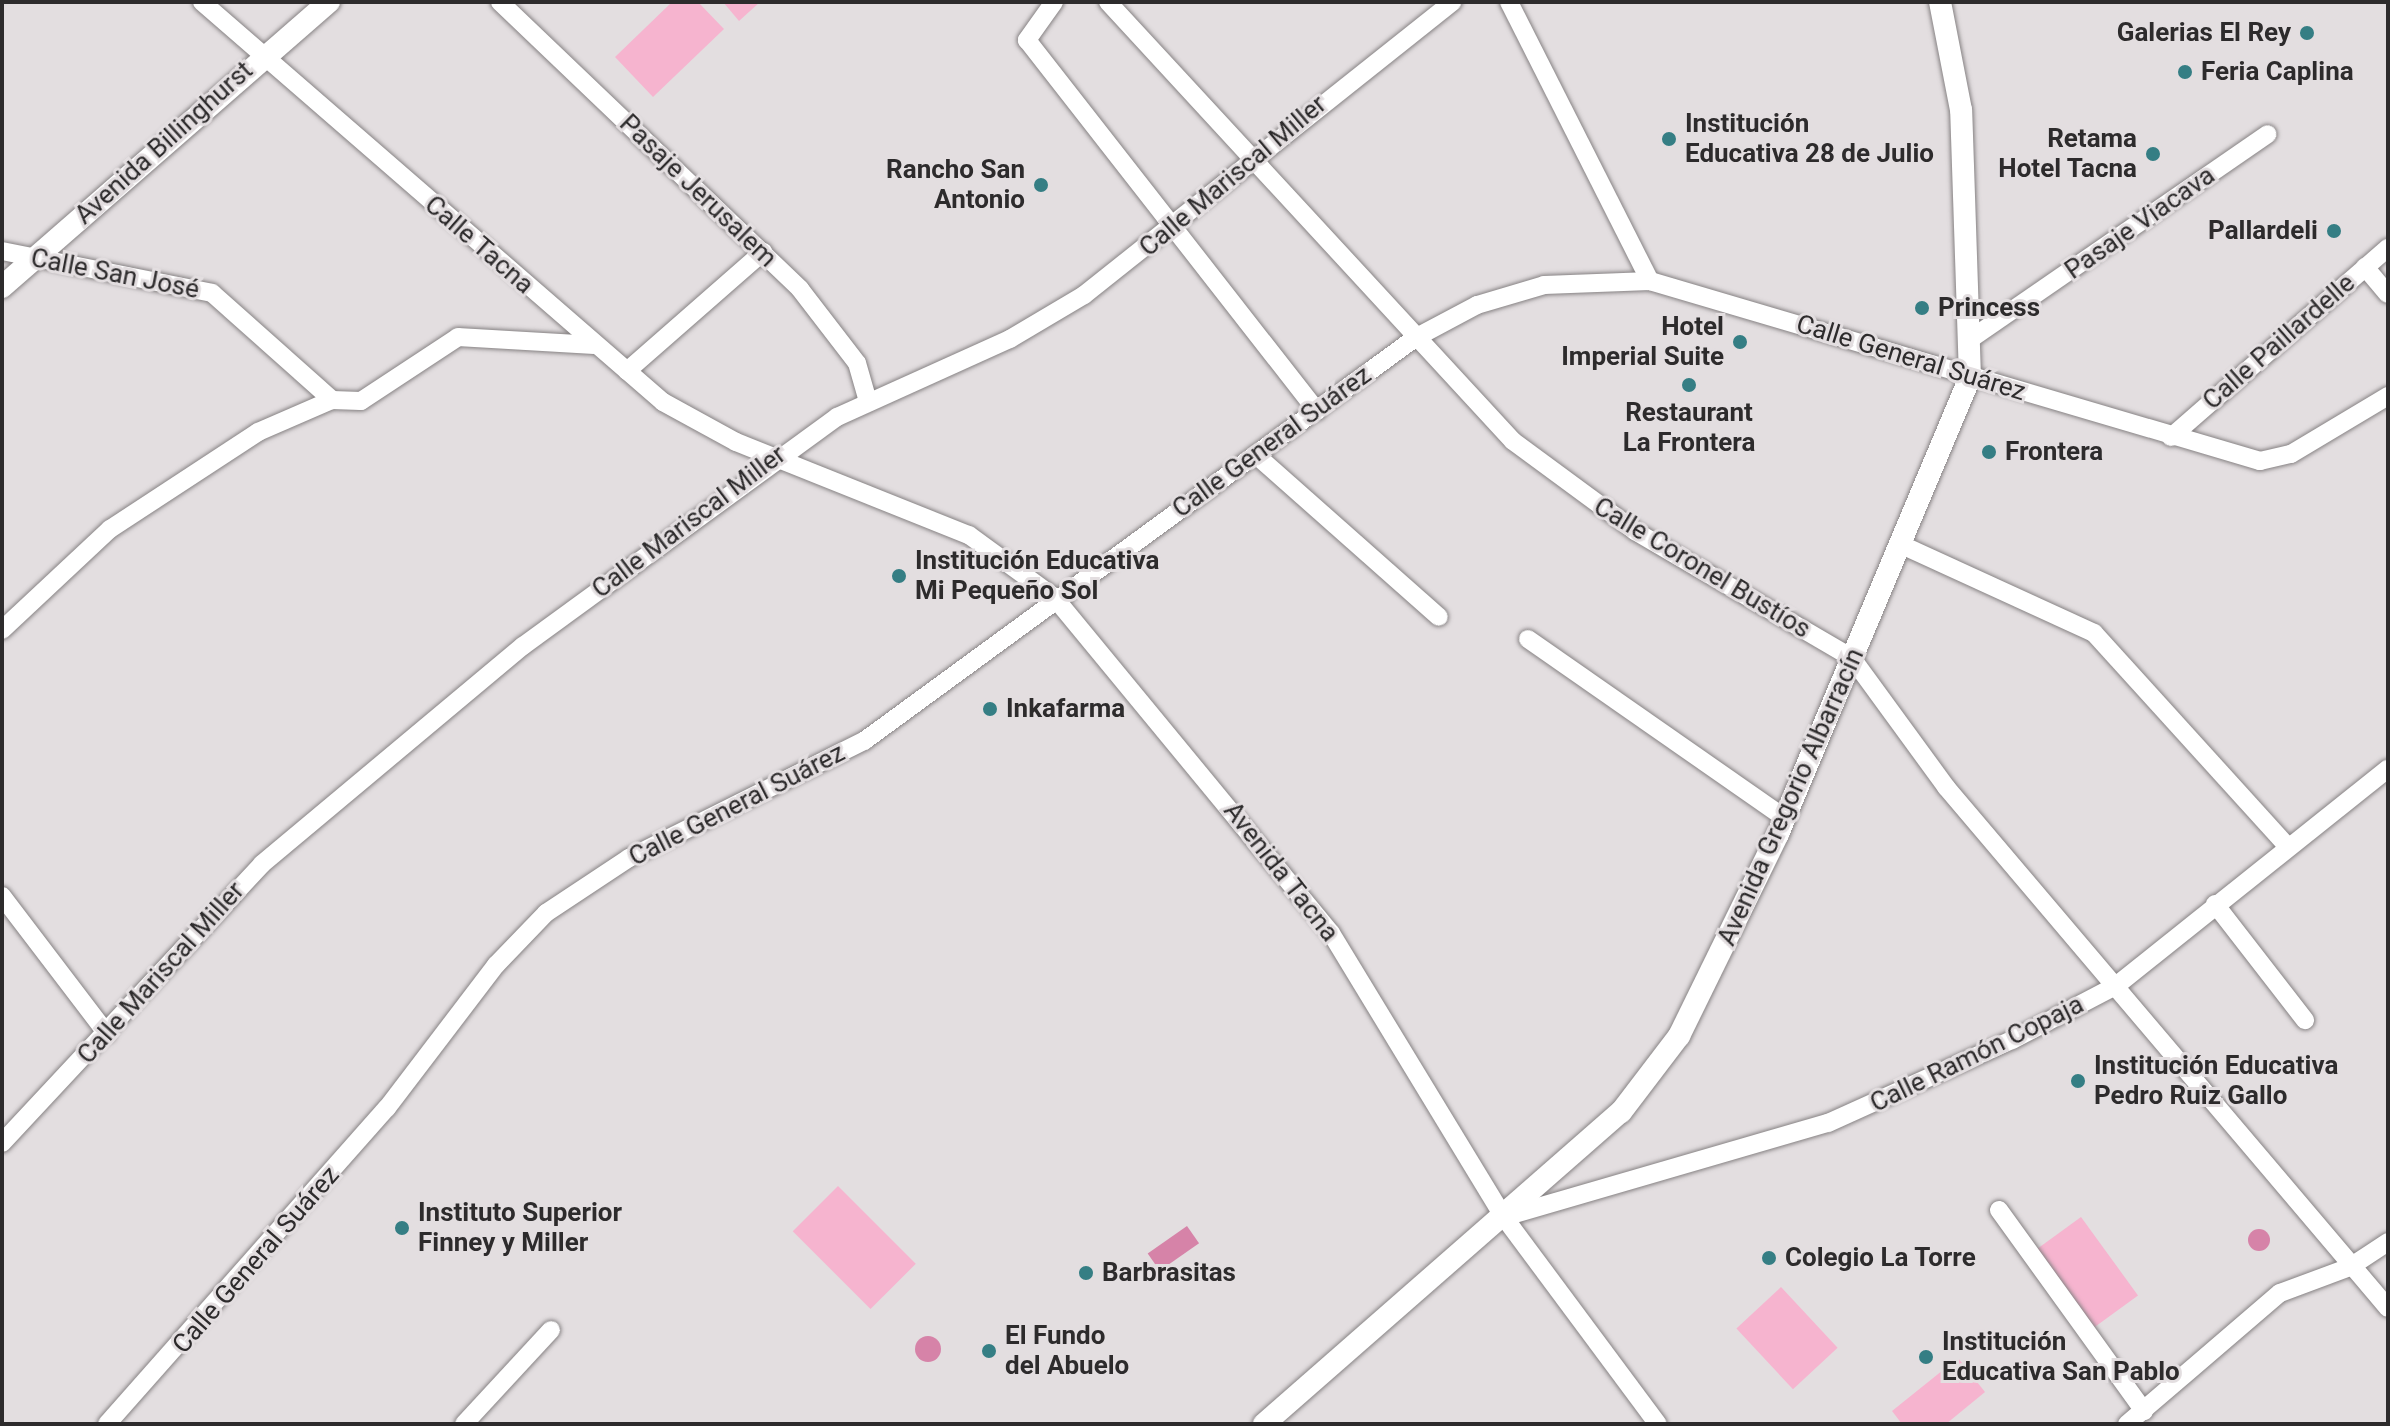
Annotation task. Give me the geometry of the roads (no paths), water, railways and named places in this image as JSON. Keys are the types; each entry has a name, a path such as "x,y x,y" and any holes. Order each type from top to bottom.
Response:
{"street":[{"name":"Calle Tacna","path":"202,2 627,371 706,428 777,455"},
{"name":"Avenida Billinghurst","path":"2,287 262,55 329,2"},
{"name":"Pasaje Jerusalem","path":"500,2 763,252 832,324 857,363 868,401"},
{"path":"1054,2 1027,40 1171,231 1317,411"},
{"name":"Calle Coronel Bustíos","path":"1108,2 1248,163 1490,419 1572,489 1852,658 1946,787 2117,985 2350,1267 2388,1308"},
{"name":"Calle Mariscal Miller","path":"2,1142 107,1034 182,943 262,864 523,646 777,455 868,401 1010,339 1171,231 1248,163 1453,2"},
{"path":"1509,2 1650,281"},
{"name":"Avenida Gregorio Albarracín","path":"1264,1424 1599,1135 1661,1064 1785,818 1852,658 1904,546 1970,377 1972,338 1961,110 1940,2"},
{"name":"Pasaje Viacava","path":"1972,338 2268,134"},
{"name":"Calle Paillardelle","path":"2171,437 2388,248"},
{"name":"Calle San José","path":"2,251 212,293 332,400"},
{"path":"627,371 763,252"},
{"path":"2365,267 2388,294"},
{"name":"Calle General Suárez","path":"107,1424 387,1108 496,965 546,913 629,858 864,741 1054,597 1415,338 1477,305 1544,285 1650,281 2260,461 2291,454 2388,396"},
{"path":"2,630 110,529 212,458 332,400 361,401 458,337 594,345"},
{"name":"Avenida Tacna","path":"777,455 969,535 1054,597 1331,933 1504,1217 1658,1424"},
{"path":"1256,455 1439,617"},
{"path":"1904,546 2094,633 2286,845"},
{"path":"1528,639 1785,818"},
{"name":"Calle Ramón Copaja","path":"1504,1217 1828,1123 1915,1089 2117,985 2286,845 2388,769"},
{"path":"2,896 107,1034"},
{"path":"2215,904 2305,1020"},
{"path":"1999,1210 2144,1411"},
{"path":"2127,1424 2280,1293 2350,1267 2388,1242"},
{"path":"464,1424 551,1330"}],"place":[{"name":"Galerias El Rey","path":"2307,33"},
{"name":"Feria Caplina","path":"2185,72"},
{"name":"Institución Educativa 28 de Julio","path":"1669,139"},
{"name":"Retama Hotel Tacna","path":"2153,154"},
{"name":"Rancho San Antonio","path":"1041,185"},
{"name":"Pallardeli","path":"2334,231"},
{"name":"Princess","path":"1922,308"},
{"name":"Hotel Imperial Suite","path":"1740,342"},
{"name":"Restaurant La Frontera","path":"1689,385"},
{"name":"Frontera","path":"1989,452"},
{"name":"Institución Educativa Mi Pequeño Sol","path":"899,576"},
{"name":"Inkafarma","path":"990,709"},
{"name":"Institución Educativa Pedro Ruiz Gallo","path":"2078,1081"},
{"name":"Instituto Superior Finney y Miller","path":"402,1228"},
{"name":"Colegio La Torre","path":"1769,1258"},
{"name":"Barbrasitas","path":"1086,1273"},
{"name":"El Fundo del Abuelo","path":"989,1351"},
{"name":"Institución Educativa San Pablo","path":"1926,1357"}]}
